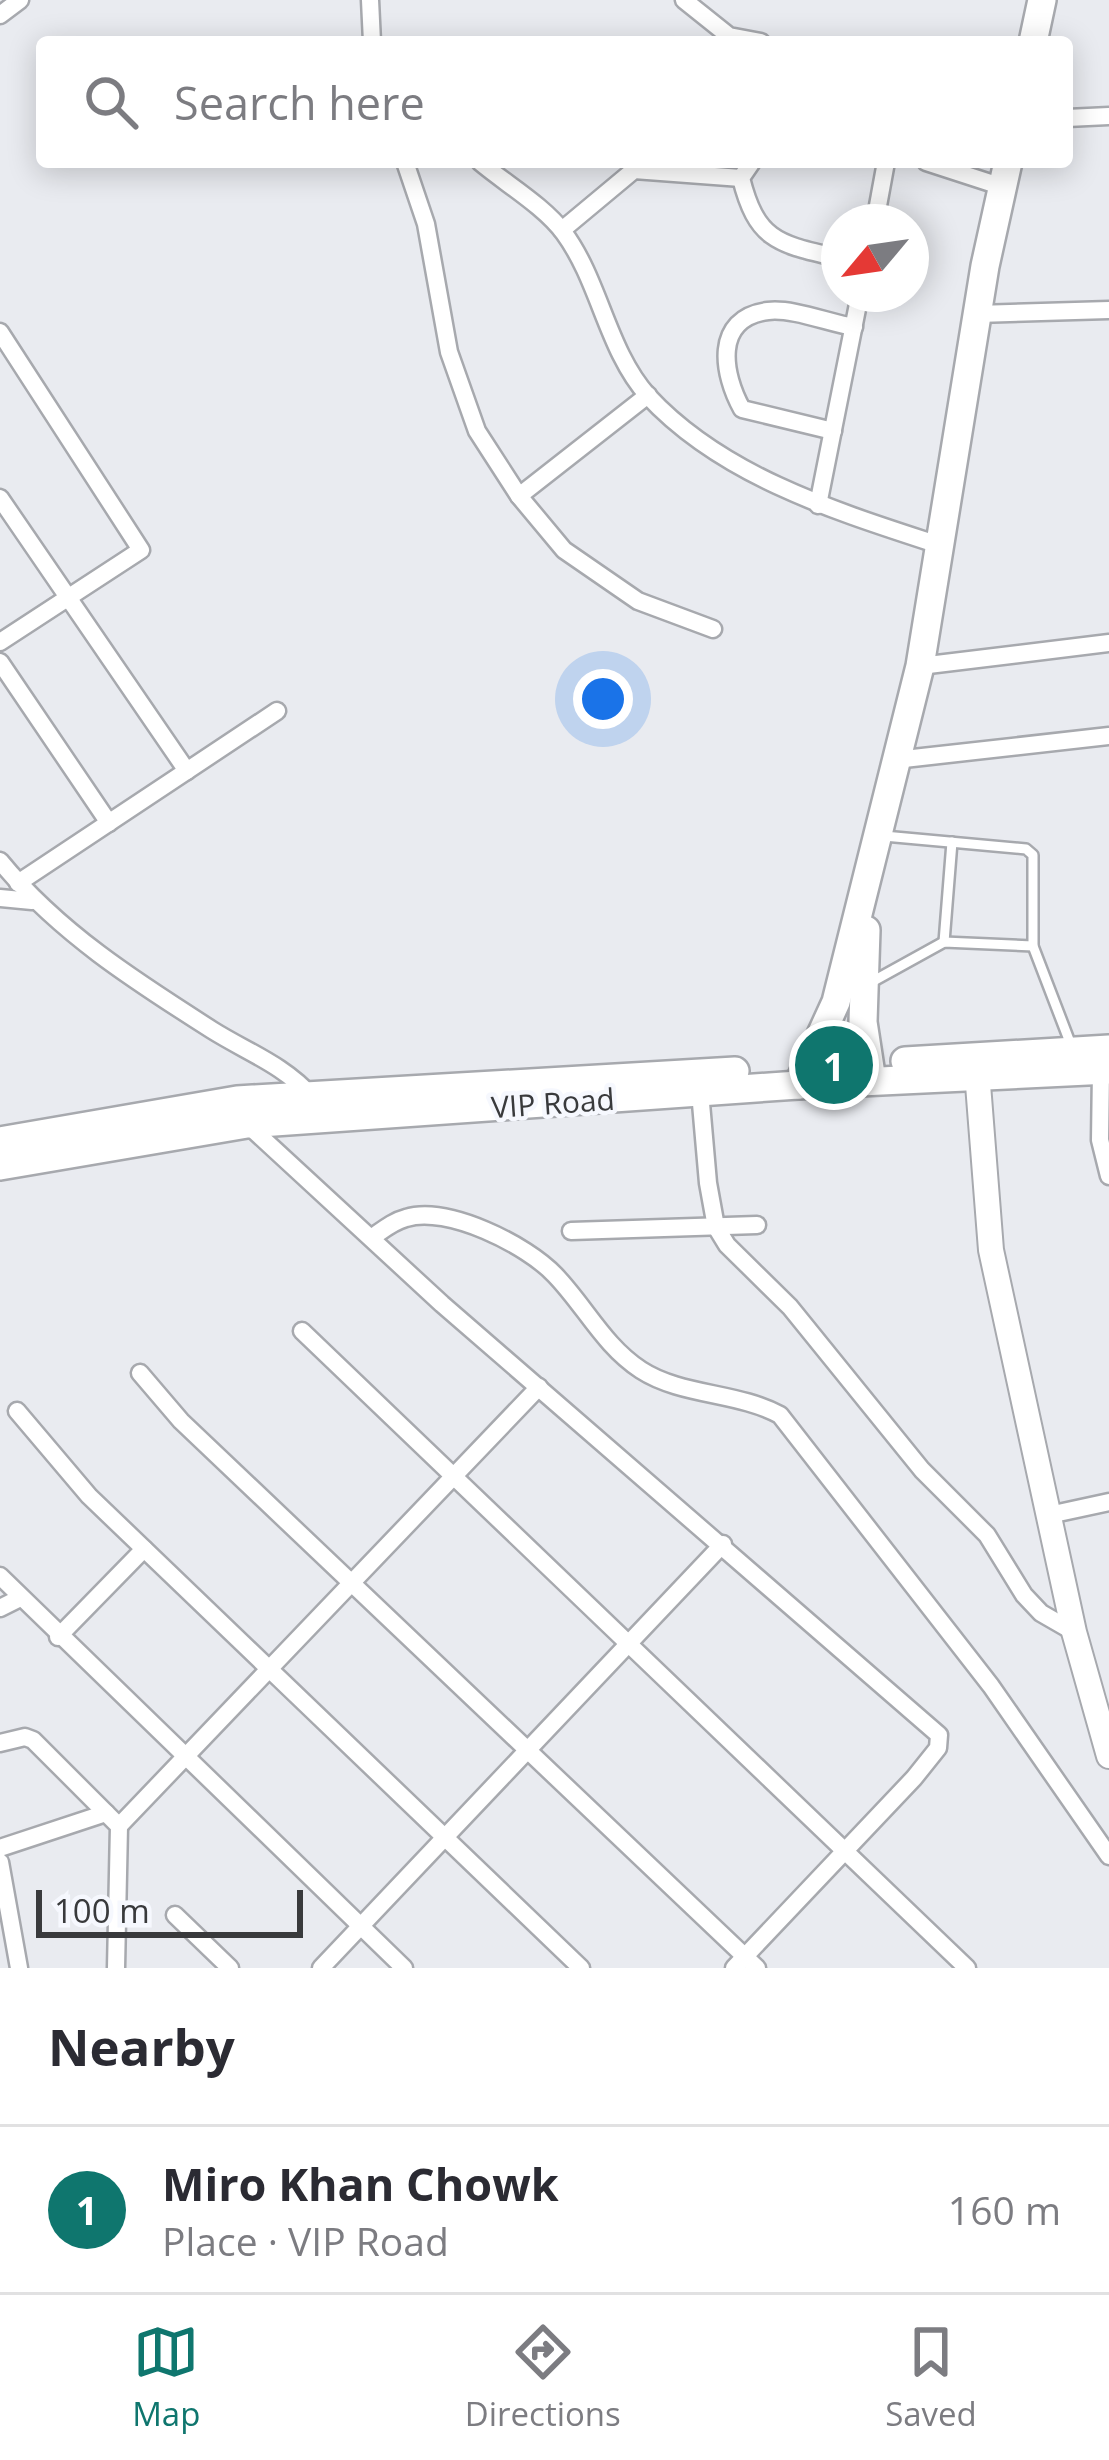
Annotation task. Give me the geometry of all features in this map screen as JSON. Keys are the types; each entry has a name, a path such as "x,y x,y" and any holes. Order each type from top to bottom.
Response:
{"main road":[{"path":"1034,36 1042,0"},
{"path":"802,1076 836,1002 920,666 977,314 1005,174"},
{"path":"871,1072 863,987 873,845"},
{"name":"VIP Road","path":"976,1066 1073,1050 1106,1063"},
{"name":"VIP Road","path":"0,1166 315,1109 802,1076 1106,1063"},
{"path":"976,1066 991,1250 1074,1632 1109,1756"},
{"name":"VIP Road","path":"0,1141 237,1100 315,1109 700,1092 802,1076"}],"street":[{"path":"0,15 20,0"},
{"path":"370,0 372,36"},
{"path":"684,0 729,36"},
{"path":"1073,118 1109,116"},
{"path":"407,168 430,240 449,352 477,431 519,496 564,550 638,602 712,629"},
{"path":"487,168 562,230 590,278 616,345 648,395 723,455 818,506 939,545"},
{"path":"878,204 885,168"},
{"path":"966,168 1005,174"},
{"path":"562,230 634,170 746,170 751,216 779,244 821,254"},
{"path":"977,314 1109,310"},
{"path":"833,430 742,409 726,380 724,348 740,323 769,311 854,327"},
{"path":"818,506 857,312"},
{"path":"0,332 141,543 138,554 0,642"},
{"path":"519,496 648,395"},
{"path":"0,497 187,771"},
{"path":"920,666 1109,643"},
{"path":"0,662 109,823"},
{"path":"18,883 277,711"},
{"path":"895,760 1109,736"},
{"path":"0,861 32,901 110,963 284,1070 315,1109"},
{"path":"0,898 32,901"},
{"path":"1106,1063 1100,1140 1109,1176"},
{"path":"700,1092 716,1227 727,1245 790,1307 922,1470 988,1535 1024,1595 1041,1613 1074,1632"},
{"path":"140,1373 182,1421 746,1964 938,1748 939,1735 539,1387 247,1124"},
{"path":"374,1236 410,1216 468,1224 510,1241 554,1272 609,1343 644,1372 758,1403 780,1415 991,1686 1109,1856"},
{"path":"571,1231 757,1225"},
{"path":"302,1331 967,1968"},
{"path":"0,1849 112,1820 186,1760 539,1387"},
{"path":"17,1411 89,1496 581,1968"},
{"path":"1049,1515 1109,1502"},
{"path":"321,1968 723,1544"},
{"path":"58,1637 144,1549"},
{"path":"0,1576 18,1599 404,1968"},
{"path":"0,1608 18,1599"},
{"path":"0,1743 25,1736 33,1740 112,1820 116,1968"},
{"path":"0,1862 20,1968"},
{"path":"175,1915 230,1968"}],"lane":[{"path":"944,942 952,842"},
{"path":"873,845 952,842 1026,849 1033,855 1033,946 1073,1050"},
{"path":"863,987 944,942 1033,946"}],"place":[{"name":"Miro Khan Chowk","path":"834,1065"}]}
